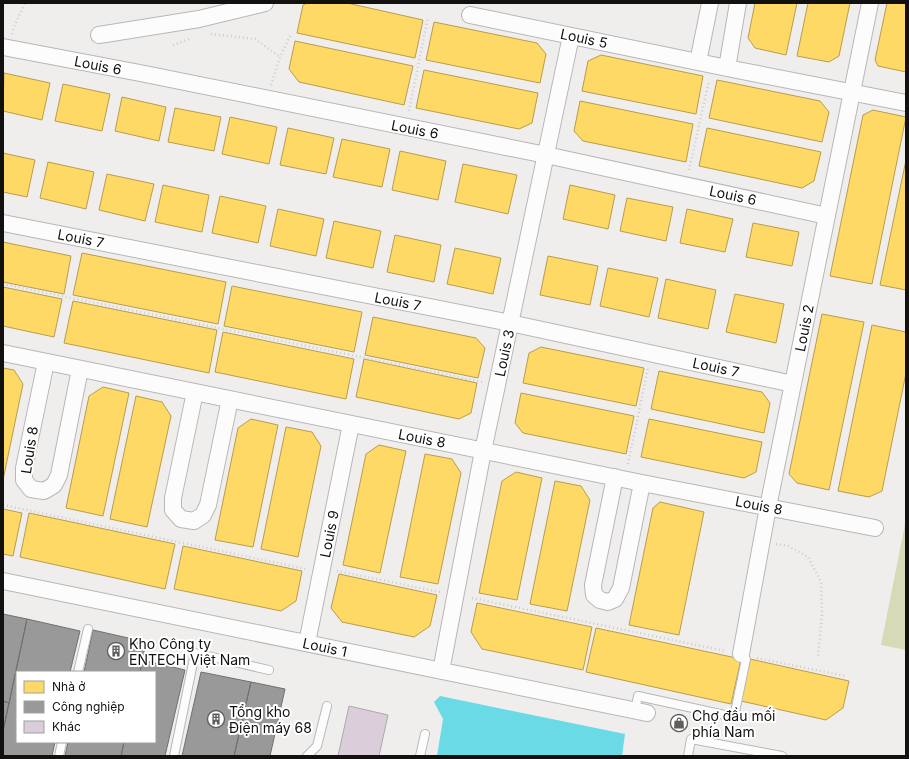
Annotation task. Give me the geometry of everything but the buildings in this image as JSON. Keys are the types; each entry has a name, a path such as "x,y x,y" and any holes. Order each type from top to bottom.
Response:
{"street":[{"path":"99,35 223,8 265,3"},
{"path":"698,62 710,3"},
{"path":"727,68 738,3"},
{"name":"Louis 2","path":"741,654 768,507 870,3"},
{"name":"Louis 5","path":"470,15 906,103"},
{"name":"Louis 3","path":"441,671 483,450 571,36"},
{"name":"Louis 6","path":"6,47 546,155 827,216"},
{"name":"Louis 7","path":"3,223 510,323 793,384"},
{"name":"Louis 8","path":"3,353 642,483 875,528"},
{"name":"Louis 8","path":"46,362 24,468 24,480 31,489 44,491 54,485 59,474 80,369"},
{"path":"196,392 173,498 173,510 181,519 194,521 203,515 208,505 230,399"},
{"name":"Louis 9","path":"307,643 351,424"},
{"path":"615,477 593,585 594,595 600,600 608,602 615,599 621,588 642,483"},
{"name":"Louis 1","path":"3,581 641,711"}],"lane":[{"path":"78,671 88,629"},
{"path":"174,756 196,653 269,670"},
{"path":"641,711 638,696 734,717 746,659 741,654"},
{"path":"307,756 317,746 327,706"},
{"path":"420,756 425,734"},
{"path":"688,756 691,739 782,756"},
{"path":"59,756 62,743"}],"path":[{"path":"6,47 25,3"},
{"path":"409,111 428,16"},
{"path":"204,34 255,39 280,57"},
{"path":"267,98 280,57 291,34"},
{"path":"173,45 198,36"},
{"path":"689,170 710,75"},
{"path":"3,284 487,383"},
{"path":"628,464 648,366"},
{"path":"3,505 310,570"},
{"path":"762,542 788,546 808,557 821,582 822,615 818,656"},
{"path":"336,571 445,593"},
{"path":"469,597 845,676"},
{"path":"599,625 601,618"}],"green space":[{"path":"906,519 906,650 881,645"}],"water":[{"path":"440,696 625,734 622,756 437,756 443,719 434,702"}],"place":[{"name":"Kho Công ty ENTECH Việt Nam","path":"116,651"},
{"name":"Tổng kho Điện máy 68","path":"216,719"},
{"name":"Chợ đầu mối phía Nam","path":"679,723"}]}
